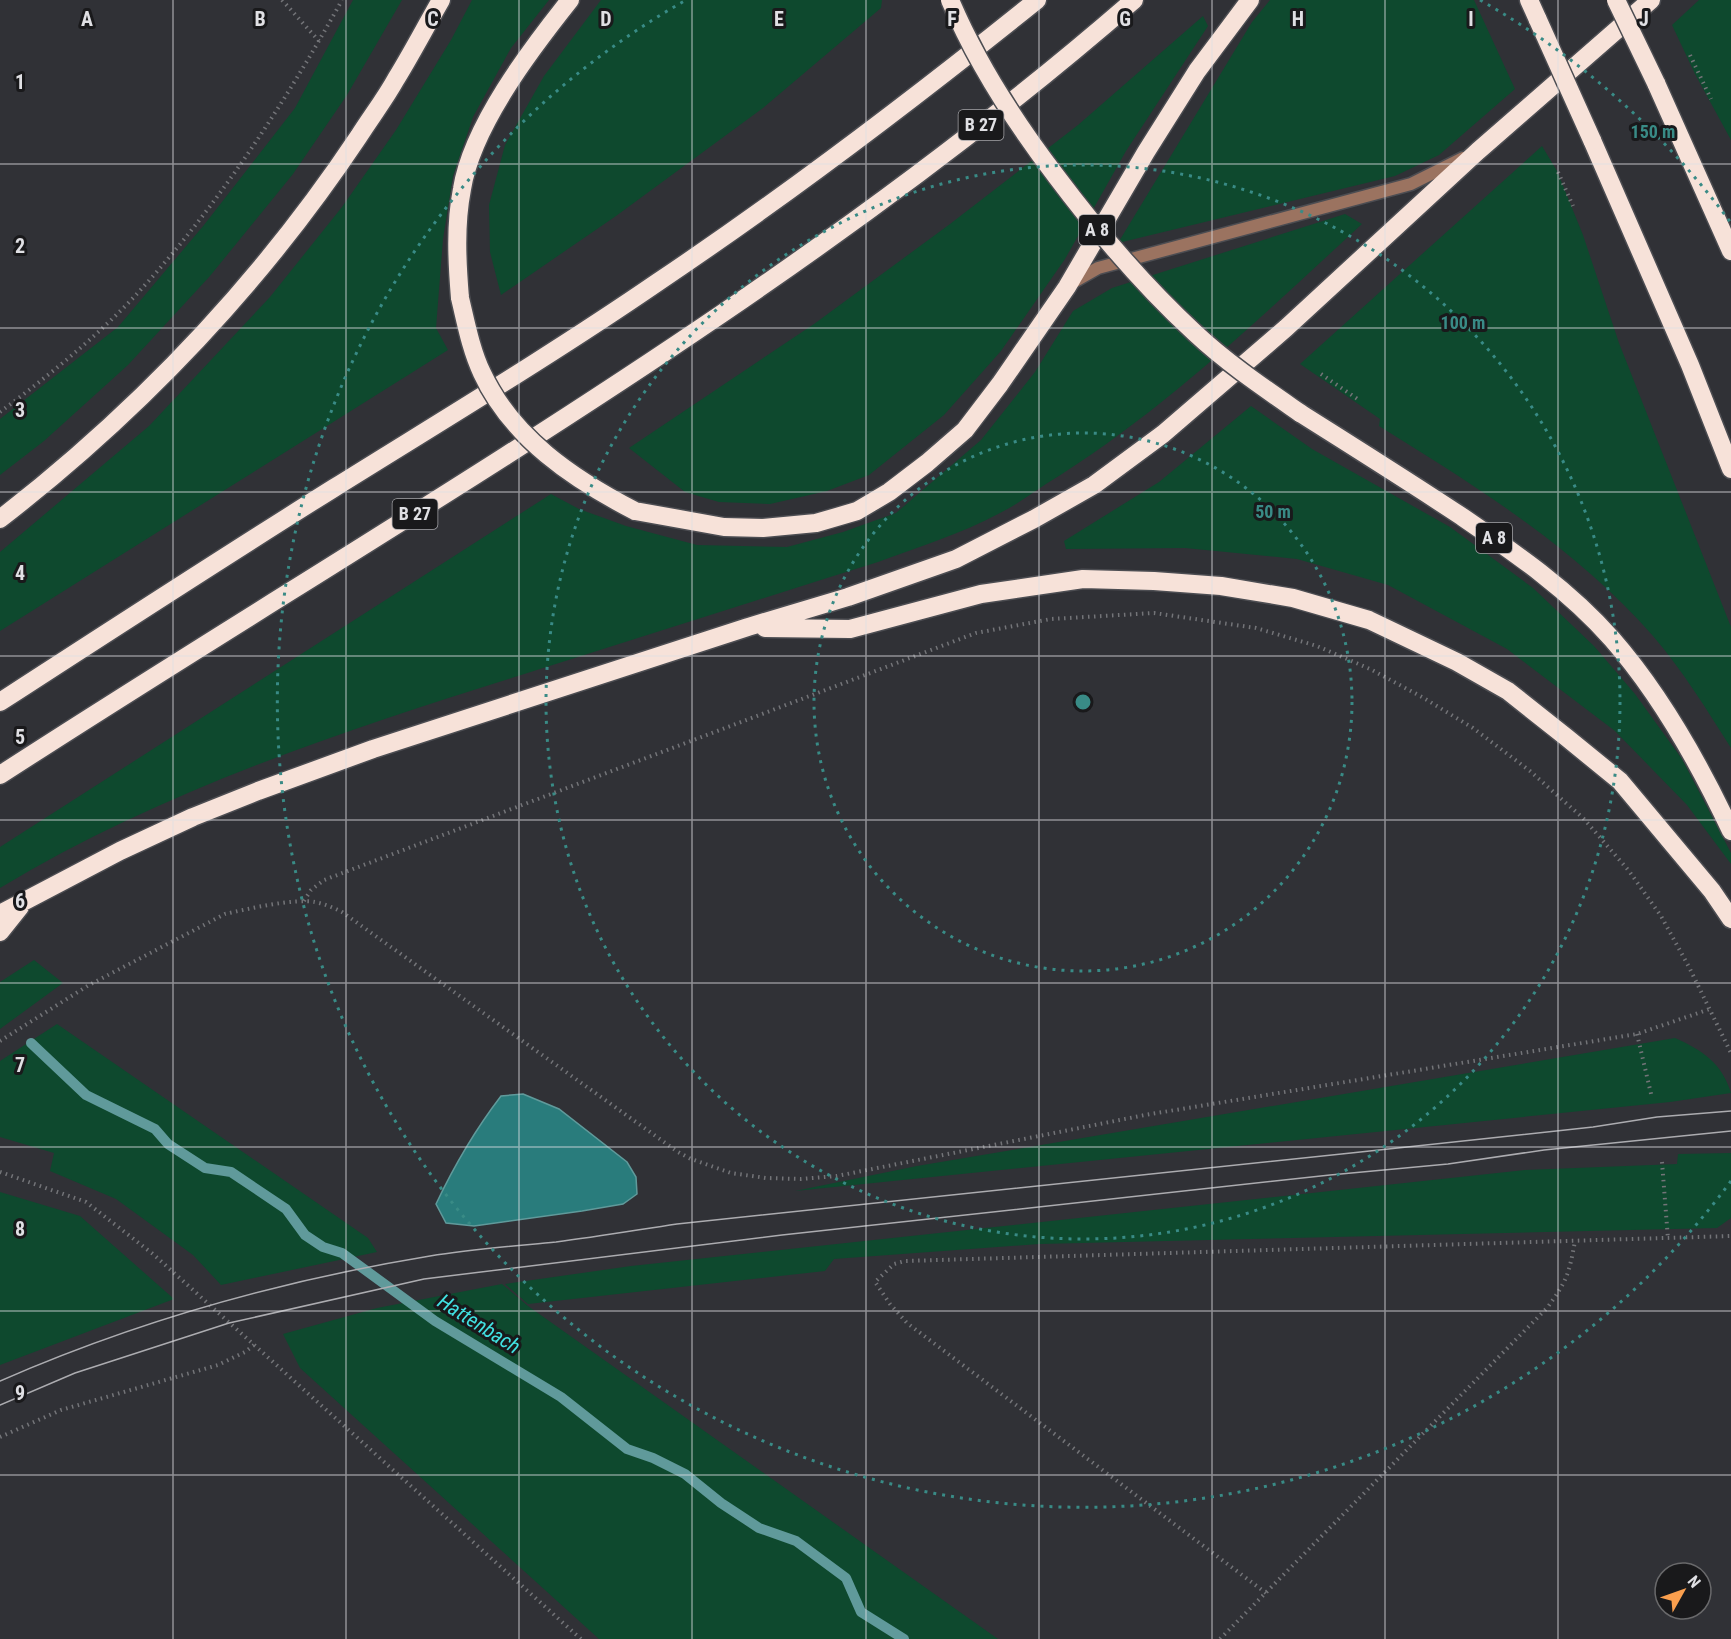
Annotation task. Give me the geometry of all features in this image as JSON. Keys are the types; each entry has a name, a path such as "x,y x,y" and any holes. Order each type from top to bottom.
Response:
{"highway":[{"path":"0,519 100,436 167,373 227,309 287,236 340,165 396,81 441,0"},
{"path":"570,0 510,84 480,131 462,187 456,245 460,298 482,373 517,427 569,473 601,493 635,511 724,527 763,528 816,523 857,511 889,492 965,430 1067,287 1146,152 1197,71 1250,0"},
{"name":"A 8","path":"950,0 986,74 1022,131 1100,235 1196,333 1246,375 1300,413 1513,550 1563,590 1612,639 1658,698 1711,788 1731,831"},
{"path":"0,702 249,541 576,337 658,283 891,117 1037,0"},
{"name":"B 27","path":"0,776 168,668 489,468 730,310 824,244 969,135 1134,0"},
{"path":"1529,0 1690,365 1731,469"},
{"path":"1616,0 1731,251"},
{"path":"0,914 120,851 258,790 373,749 748,627 848,597 956,559 1034,519 1094,485 1163,434 1268,343 1478,151 1651,0"},
{"path":"748,627 850,629 981,594 1083,579 1221,586 1293,598 1369,620 1457,662 1508,691 1620,781 1712,891 1731,919"},
{"path":"0,932 27,899"}],"lane":[{"path":"1067,287 1098,267 1411,184 1478,151"}],"path":[{"path":"282,0 319,41"},
{"path":"0,412 116,314 180,244 227,183 319,41 342,0"},
{"path":"1690,55 1711,99"},
{"path":"1558,172 1573,206"},
{"path":"1321,374 1359,400"},
{"path":"304,901 311,890 324,880 976,633 1051,619 1154,613 1256,628 1317,646 1370,669 1422,696 1473,728 1530,771 1584,819 1629,871 1662,916 1731,1053"},
{"path":"0,1041 89,985 225,914 243,909 304,901 321,903 342,912 678,1152 731,1173 766,1178 801,1179 837,1176 1145,1115 1637,1034 1710,1009"},
{"path":"1637,1034 1652,1098"},
{"path":"1662,1162 1668,1239"},
{"path":"0,1172 86,1202 153,1254 581,1639"},
{"path":"1266,1593 907,1323 875,1282 894,1264 904,1262 1731,1236"},
{"path":"1220,1639 1547,1308 1561,1290 1569,1274 1575,1241"},
{"path":"0,1437 61,1410 218,1365 254,1345"}],"green space":[{"path":"353,0 402,0 347,95 293,174 210,276 128,365 44,441 0,475 0,419 118,327 204,225 295,108"},
{"path":"472,0 549,0 511,48 473,117 453,176 443,239 436,328 448,350 0,631 0,552 149,426 270,297 342,207 396,130 451,40"},
{"path":"601,0 882,0 881,8 763,108 616,216 501,295 490,252 489,205 505,145 544,76"},
{"path":"1270,0 1474,0 1515,89 1439,155 1395,176 1118,243 1252,22"},
{"path":"1699,0 1731,0 1731,140 1695,74 1672,25"},
{"path":"1203,16 1208,26 1126,151 1065,259 1001,351 944,415 869,475 827,491 770,504 719,502 685,492 629,448 814,324 950,224 1078,125"},
{"path":"1542,146 1557,171 1583,235 1619,343 1731,627 1731,748 1664,649 1623,604 1591,575 1524,521 1379,426 1380,419 1300,364"},
{"path":"1345,214 1362,224 1210,362 1171,395 1089,456 1018,503 985,521 878,562 451,697 318,742 188,793 124,822 61,853 0,888 0,847 551,494 579,509 626,526 697,545 787,547 843,532 896,513 981,440 1035,372 1073,311 1112,288"},
{"path":"1251,406 1312,449 1450,527 1533,588 1594,646 1635,694 1682,759 1731,853 1731,864 1687,805 1615,731 1507,649 1388,585 1297,559 1185,548 1066,549 1064,541 1159,482"},
{"path":"34,960 63,983 0,1029 0,982"},
{"path":"57,1024 368,1238 377,1252 221,1285 193,1255 116,1199 50,1171 54,1153 0,1137 0,1061"},
{"path":"1675,1038 1694,1047 1710,1059 1722,1073 1731,1093 1670,1102 795,1191 917,1166"},
{"path":"1731,1153 1731,1218 1717,1228 1039,1244 834,1259 825,1271 528,1304 505,1284 631,1266 1525,1170 1677,1164 1678,1154"},
{"path":"0,1192 80,1216 174,1299 0,1365"},
{"path":"502,1284 528,1306 998,1639 599,1639 300,1368 283,1334 377,1308"}],"water":[{"path":"523,1094 559,1109 627,1162 636,1177 637,1194 623,1204 582,1211 474,1226 446,1223 436,1204 466,1148 501,1096"}],"waterway":[{"name":"Hattenbach","path":"31,1043 86,1095 155,1129 168,1144 205,1168 231,1172 286,1209 305,1235 323,1247 342,1253 435,1321 561,1397 627,1449 653,1458 685,1474 721,1503 759,1528 796,1541 846,1578 861,1612 904,1639"}],"tram line":[{"path":"0,1381 104,1340 211,1305 320,1277 445,1254 556,1242 677,1224 1593,1127 1657,1117 1731,1111"},
{"path":"0,1405 75,1373 229,1323 424,1279 782,1235 1448,1164 1544,1150 1731,1131"}]}
